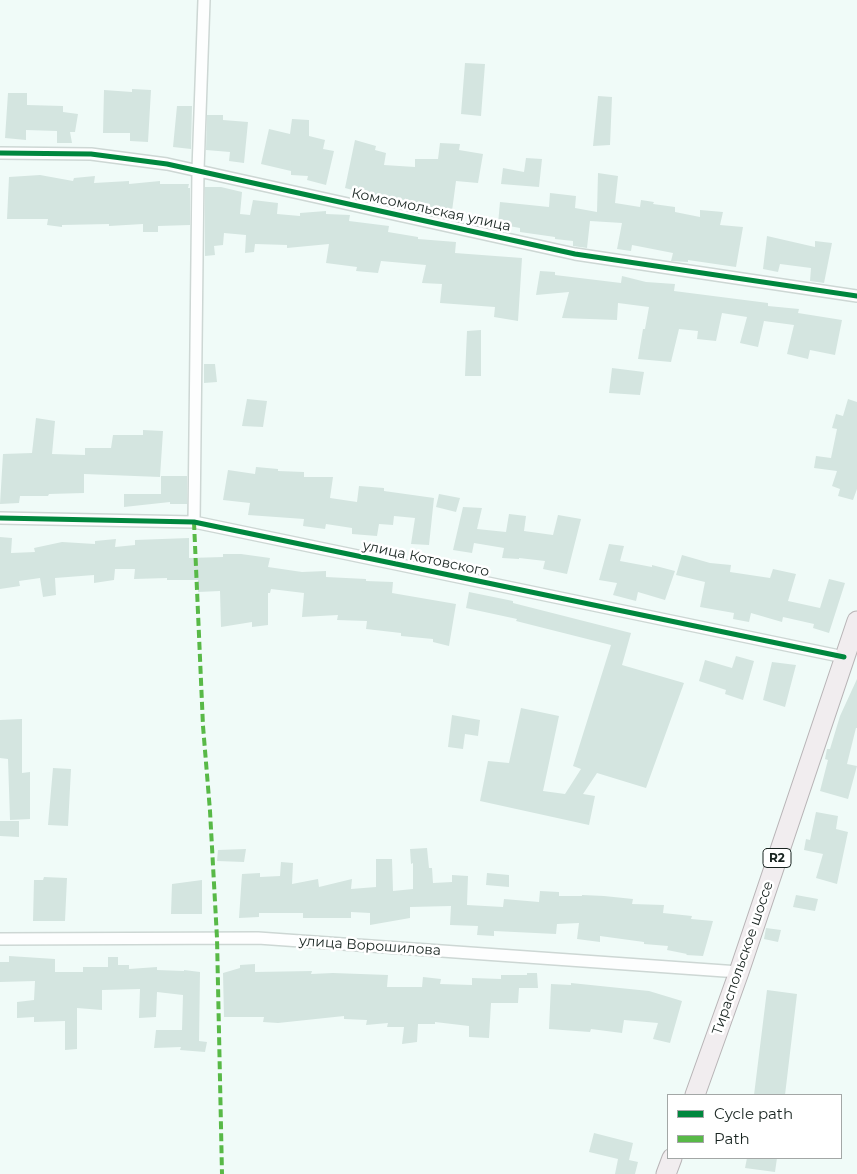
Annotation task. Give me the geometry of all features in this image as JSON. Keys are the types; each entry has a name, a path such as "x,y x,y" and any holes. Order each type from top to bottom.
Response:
{"main road":[{"name":"Тираспольское шоссе","path":"695,1094 739,972 857,620"},
{"path":"666,1174 672,1159"}],"street":[{"path":"194,522 198,170 204,0"},
{"name":"Комсомольская улица","path":"0,152 91,154 198,170 575,254 857,296"},
{"name":"улица Котовского","path":"0,518 194,522 844,657"},
{"name":"улица Ворошилова","path":"0,939 258,938 739,972"}],"building":[{"path":"465,63 485,64 481,116 461,114"},
{"path":"132,89 151,90 148,142 130,141 130,133 103,133 104,90 132,92"},
{"path":"8,93 27,93 27,105 63,106 63,112 78,114 75,132 70,132 72,143 57,143 57,131 26,130 26,140 5,138"},
{"path":"598,96 612,97 610,145 593,146"},
{"path":"177,106 192,106 191,149 173,147"},
{"path":"207,115 223,115 223,120 248,122 244,163 229,161 230,152 206,150"},
{"path":"292,119 309,120 309,136 325,140 323,149 334,151 326,185 307,180 308,176 291,175 291,171 261,164 269,129 290,134"},
{"path":"355,140 376,146 375,150 386,153 384,165 415,167 415,159 438,159 440,143 460,144 459,150 483,154 478,183 456,181 452,211 413,205 413,201 379,197 345,188"},
{"path":"526,158 542,159 539,187 501,184 503,168 524,172"},
{"path":"598,173 618,176 615,203 640,207 641,200 654,202 653,204 675,207 675,212 700,217 700,210 723,212 720,225 743,227 736,267 688,260 688,262 671,261 673,253 632,245 631,251 617,249 622,223 590,221 587,248 573,246 573,241 520,232 520,228 498,224 500,202 549,207 550,193 576,196 575,208 597,212"},
{"path":"40,175 73,181 74,178 95,176 94,183 129,181 129,184 160,181 160,184 189,184 190,225 158,226 158,232 143,232 143,224 109,226 109,224 62,225 62,227 47,225 48,219 7,219 9,177"},
{"path":"205,187 221,187 242,192 240,214 250,215 253,200 278,203 277,214 300,216 300,213 326,211 326,214 350,215 349,221 389,226 388,232 418,237 418,239 456,242 455,253 522,258 518,321 494,317 495,307 440,303 442,284 422,283 426,265 381,261 378,273 356,271 357,267 326,263 329,244 287,248 287,245 255,244 254,252 245,253 246,235 224,233 223,245 214,246 215,255 205,256"},
{"path":"767,236 815,247 815,241 832,243 824,283 810,281 811,268 780,264 778,272 763,269"},
{"path":"540,271 555,272 555,275 621,283 622,276 646,282 675,284 674,291 768,303 768,306 799,309 798,313 842,320 835,355 810,350 808,359 787,354 794,325 764,321 758,347 740,343 747,317 722,313 716,341 697,339 698,331 679,329 671,362 638,359 649,307 618,303 617,320 562,318 569,292 536,295"},
{"path":"481,330 481,376 465,376 467,331"},
{"path":"204,364 215,364 217,382 204,383"},
{"path":"612,368 644,372 640,395 609,393"},
{"path":"247,399 267,401 263,427 242,426"},
{"path":"848,399 857,402 857,489 853,500 838,496 840,489 832,486 837,471 814,468 816,456 831,458 837,429 832,428 836,414 843,416"},
{"path":"36,418 55,421 52,454 85,455 85,448 111,448 113,435 143,435 143,430 163,431 160,477 84,474 84,493 20,496 19,503 0,504 3,454 32,453"},
{"path":"256,467 278,469 278,471 304,472 304,477 333,477 330,498 357,502 359,486 384,488 384,491 434,498 429,545 411,544 415,518 394,516 393,525 379,524 377,536 352,534 352,528 326,524 325,529 303,526 304,519 248,515 250,503 223,500 228,470 255,474"},
{"path":"161,476 187,476 187,504 170,504 170,502 124,507 124,494 161,494"},
{"path":"439,494 460,498 456,512 436,507"},
{"path":"463,507 482,508 477,529 506,532 509,514 526,516 524,531 553,535 558,515 581,519 567,574 543,569 545,561 502,558 504,548 474,543 472,553 453,550"},
{"path":"0,537 12,538 11,553 35,552 34,548 62,542 95,544 95,541 116,539 115,547 135,545 135,540 189,538 189,558 223,557 223,554 241,554 270,558 268,567 302,572 326,571 326,577 393,582 392,593 456,604 449,646 433,642 433,639 401,636 401,633 366,629 367,621 337,620 338,615 302,617 304,593 271,589 270,593 268,593 268,625 252,627 252,622 221,627 220,591 198,592 198,580 167,580 167,578 134,579 135,569 115,569 114,580 94,583 94,575 55,578 56,595 43,597 40,578 19,581 20,586 0,589"},
{"path":"609,544 624,546 620,561 652,567 652,565 675,571 665,600 638,592 636,601 613,595 617,583 599,580"},
{"path":"682,555 710,563 731,565 730,572 770,578 773,569 796,574 788,601 820,608 829,579 845,583 829,633 813,628 814,624 783,617 782,622 751,613 749,622 733,619 734,613 700,607 705,582 676,575"},
{"path":"469,592 513,601 513,603 631,633 622,665 684,683 646,788 597,773 583,794 595,796 589,825 480,801 488,761 509,763 521,708 559,716 543,791 565,794 581,769 573,766 611,645 516,621 517,619 466,608"},
{"path":"736,656 754,661 743,700 725,694 726,690 699,681 705,660 732,668"},
{"path":"772,662 796,665 785,707 763,700"},
{"path":"857,679 857,728 847,764 857,766 848,799 820,791 828,760 825,759 827,749 830,749 840,716"},
{"path":"452,715 480,720 478,736 465,734 463,749 448,747"},
{"path":"22,719 22,773 30,772 30,819 10,820 8,759 0,758 0,720"},
{"path":"53,768 71,769 68,826 48,825"},
{"path":"816,812 838,816 836,829 848,832 837,884 816,878 823,854 804,850 806,839 810,840"},
{"path":"0,821 19,821 19,837 0,836"},
{"path":"427,848 429,868 432,868 433,883 452,882 452,875 468,876 467,905 503,907 504,899 539,902 540,891 559,892 559,896 604,896 633,899 632,904 664,905 663,913 692,916 691,919 713,921 703,956 686,955 667,950 668,946 644,944 644,942 600,936 600,942 577,939 579,923 557,924 556,934 494,931 494,936 477,935 478,926 450,925 451,906 410,907 410,918 370,925 370,913 351,912 351,918 303,918 303,913 259,913 259,917 239,918 242,874 260,873 260,877 280,876 281,862 293,863 292,884 318,879 319,887 352,879 351,889 376,887 376,859 392,859 393,891 413,889 413,863 411,864 410,849"},
{"path":"246,849 244,862 217,861 218,850"},
{"path":"487,873 509,875 509,887 486,885"},
{"path":"44,877 67,878 65,921 33,921 34,880 43,880"},
{"path":"202,880 202,914 171,914 172,884"},
{"path":"796,895 818,899 815,911 793,907"},
{"path":"766,928 781,930 778,942 764,939"},
{"path":"9,956 55,959 55,972 83,972 83,967 108,967 108,957 118,957 118,965 129,965 129,969 157,967 157,970 200,972 199,1041 207,1042 205,1052 180,1050 181,1047 154,1048 156,1030 182,1030 183,995 157,992 156,1017 139,1018 140,989 102,990 102,1010 77,1008 77,1049 65,1050 65,1021 34,1022 34,1017 17,1018 17,1002 34,1000 35,981 0,982 0,962 9,962"},
{"path":"255,964 255,972 312,971 311,974 388,975 387,987 422,987 423,977 441,979 440,984 472,985 472,978 501,979 501,975 537,973 538,988 519,988 518,1003 491,1003 489,1038 469,1037 469,1026 435,1022 435,1024 418,1024 417,1042 402,1044 404,1027 387,1027 388,1023 366,1025 367,1020 344,1019 344,1016 278,1023 263,1022 264,1017 224,1017 223,973 240,968 240,965"},
{"path":"571,983 649,991 682,1001 670,1043 653,1039 658,1023 624,1020 622,1033 591,1029 590,1032 549,1029 551,984 571,985"},
{"path":"767,990 797,994 785,1094 754,1094"},
{"path":"594,1133 633,1143 629,1160 638,1162 635,1174 615,1174 618,1159 589,1152"},
{"path":"747,1159 777,1159 775,1172 745,1168"}],"marked path":[{"path":"194,522 203,726 217,938 222,1174"}],"cycle path":[{"path":"0,153 91,154 167,164 575,254 857,296"},
{"path":"0,518 194,522 844,657"}]}
